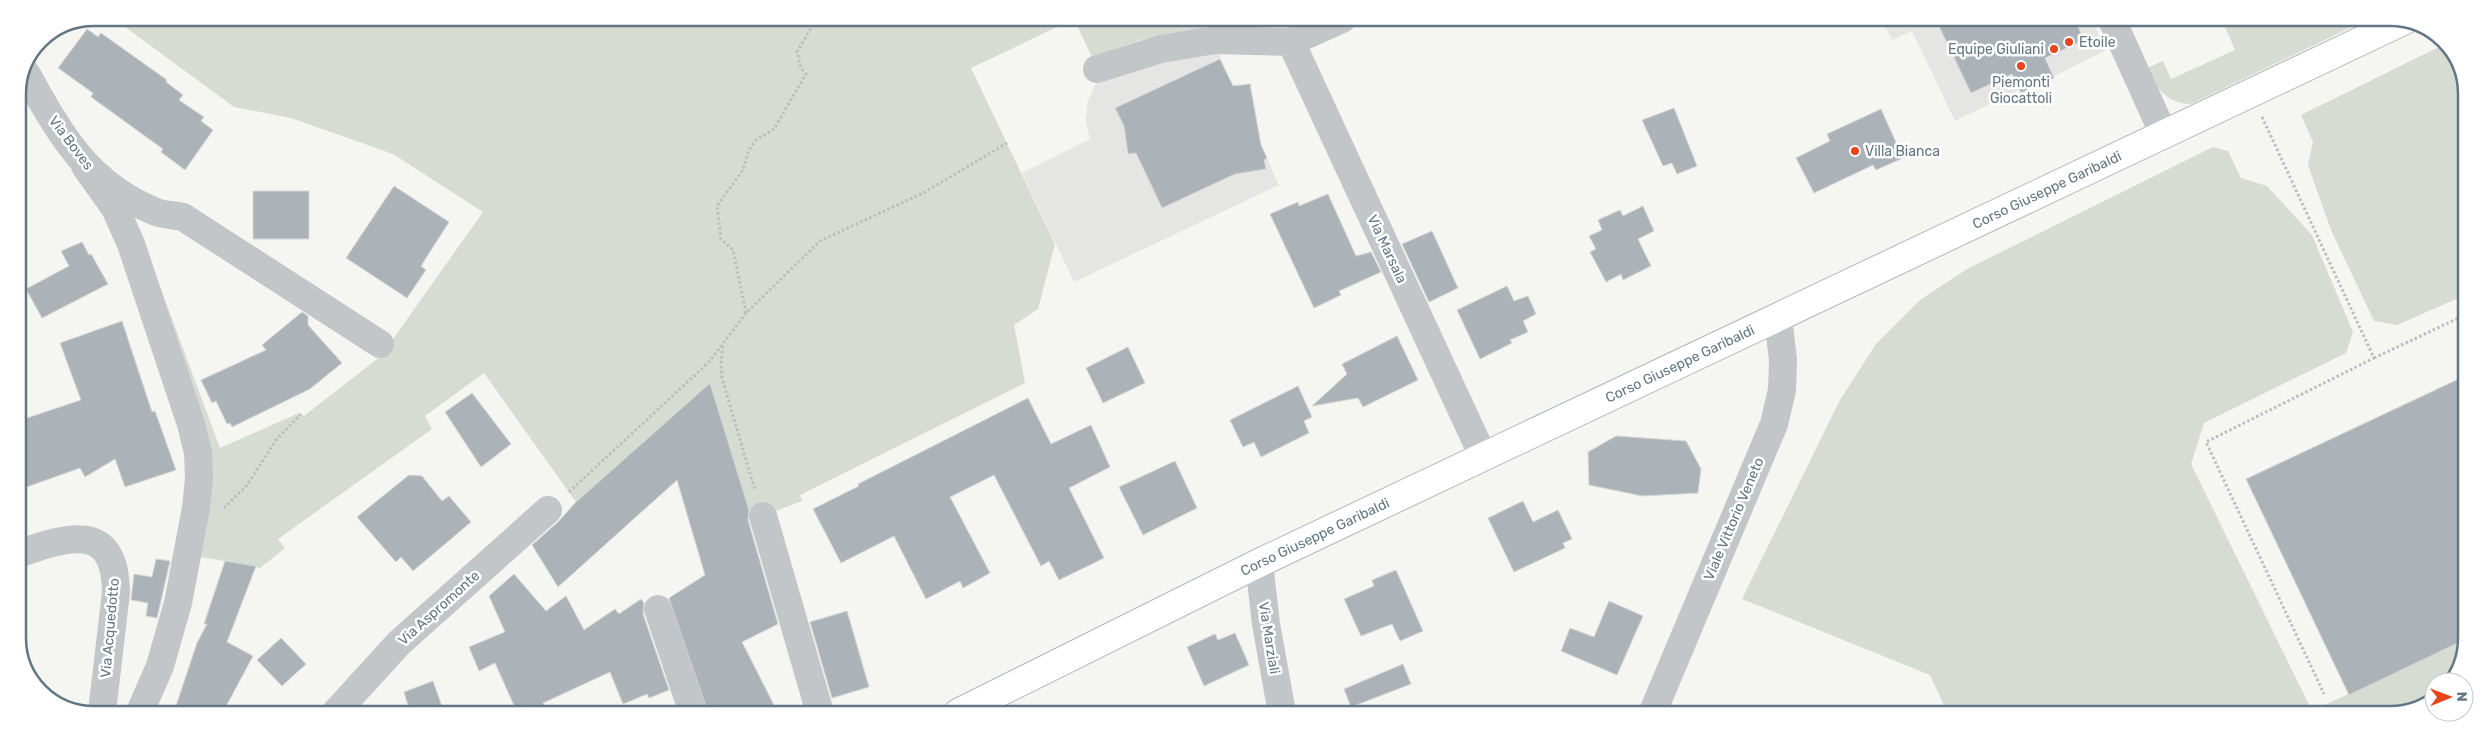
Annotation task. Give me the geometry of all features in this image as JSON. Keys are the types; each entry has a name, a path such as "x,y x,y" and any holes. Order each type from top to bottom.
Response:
{"main road":[{"name":"Corso Giuseppe Garibaldi","path":"972,706 1258,563 2392,26"}],"street":[{"path":"1097,69 1161,50 1215,40 1291,42 1326,26"},
{"path":"2115,26 2164,135"},
{"name":"Via Marsala","path":"1291,42 1483,456"},
{"name":"Via Boves","path":"29,77 54,122 85,166 122,195 158,213 183,217 380,344"},
{"path":"85,166 115,208 131,244 191,424 198,453 199,478 192,529 178,603 163,657 143,706"},
{"name":"Viale Vittorio Veneto","path":"1655,706 1774,424 1782,390 1783,360 1778,317"},
{"name":"Via Aspromonte","path":"342,706 399,644 548,510"},
{"path":"763,516 818,706"},
{"name":"Via Acquedotto","path":"26,551 67,538 96,544 105,549 111,558 116,573 116,592 103,706"},
{"name":"Via Marziali","path":"1258,563 1266,624 1281,706"},
{"path":"658,609 691,706"}],"path":[{"path":"746,313 733,250 722,239 717,206 743,170 749,150 756,140 774,129 806,74 801,68 797,52 812,26"},
{"path":"2250,94 2374,358"},
{"path":"548,510 709,362 746,313 820,241 925,192 1007,144"},
{"path":"2324,694 2206,442 2458,318"},
{"path":"726,341 721,361 722,378 763,516"},
{"path":"192,529 231,502 247,486 277,439 301,414"}],"shaded area":[{"path":"124,26 1059,26 971,68 1055,244 1038,309 1014,325 1025,383 800,495 802,501 752,520 710,383 576,502 484,373 425,416 432,429 278,539 285,548 259,569 256,566 194,556 200,524 149,257 220,448 299,413 304,416 381,356 483,212 393,154 291,118 234,107"},
{"path":"1077,26 1230,26 1141,40 1092,57"},
{"path":"1885,26 2095,26 2106,50 2021,93 2019,90 1955,121 1912,31 1892,40"},
{"path":"2225,26 2354,26 2191,104 2175,101 2163,94 2147,68 2163,61 2171,79 2235,50"},
{"path":"2439,47 2444,53 2453,68 2458,90 2458,298 2397,325 2374,321 2331,230 2308,165 2313,142 2301,115"},
{"path":"1217,51 1233,86 1250,84 1261,145 1279,185 1074,282 1022,173 1090,139 1086,122 1087,104 1095,85 1101,79 1122,72"},
{"path":"2213,147 2228,151 2241,178 2267,186 2312,235 2353,332 2346,353 2204,423 2191,464 2310,706 1944,706 1930,675 1742,599 1840,400 1876,344 1920,300 1967,269"},
{"path":"2457,643 2453,664 2448,672 2424,672 2424,697 2412,702 2390,706 2323,706"}],"building":[{"path":"1939,26 2078,26 2084,40 2045,58 2054,78 2021,93 2012,74 1971,93"},
{"path":"87,29 98,37 101,33 167,80 166,82 183,95 179,100 204,117 201,121 213,130 185,170 161,152 163,149 91,97 93,93 58,68"},
{"path":"1220,59 1233,86 1250,84 1261,145 1267,158 1264,160 1266,169 1235,174 1162,208 1136,153 1128,154 1124,126 1115,108"},
{"path":"1674,108 1697,166 1677,174 1672,163 1663,166 1642,120"},
{"name":"Villa Bianca","path":"1881,109 1903,158 1876,170 1873,165 1814,193 1796,158 1830,141 1827,134"},
{"path":"394,186 449,222 421,266 426,270 407,298 346,258"},
{"path":"253,191 309,191 309,239 253,239"},
{"path":"1328,194 1356,256 1371,252 1381,272 1339,291 1341,295 1314,308 1270,214 1298,202 1299,206"},
{"path":"1643,206 1654,231 1638,239 1651,266 1623,280 1621,274 1606,282 1590,252 1596,249 1589,236 1602,230 1598,220 1620,210 1623,216"},
{"path":"1432,231 1458,288 1429,302 1402,244"},
{"path":"82,242 108,284 42,318 26,289 69,266 61,251"},
{"path":"1507,286 1514,301 1528,296 1536,314 1523,321 1528,332 1510,340 1512,343 1480,359 1457,310"},
{"path":"302,312 308,316 308,325 342,363 310,389 232,427 230,423 227,424 216,401 212,403 201,380 266,350 262,345"},
{"path":"122,321 152,412 155,411 176,470 125,487 115,459 85,477 80,468 26,487 26,418 81,400 60,343"},
{"path":"1397,336 1418,380 1363,407 1358,398 1312,406 1347,374 1342,364"},
{"path":"1128,347 1145,383 1103,403 1086,368"},
{"path":"2458,379 2457,643 2349,695 2246,479"},
{"path":"710,383 749,510 748,520 778,624 742,642 774,706 706,706 669,598 705,575 677,480 558,587 532,545 558,522 576,502"},
{"path":"1298,386 1312,417 1304,421 1309,433 1261,457 1254,442 1243,447 1230,420"},
{"path":"472,393 511,444 481,467 445,412"},
{"path":"1028,398 1051,444 1091,425 1110,467 1069,488 1104,558 1059,580 1049,561 1041,566 994,475 950,497 990,573 963,588 960,581 926,599 894,536 841,563 813,509 859,486 858,484"},
{"path":"1616,436 1686,441 1701,469 1698,493 1642,496 1589,485 1588,452"},
{"path":"1175,461 1197,508 1143,535 1119,487"},
{"path":"409,475 422,476 442,501 449,496 471,522 413,571 401,557 396,562 357,517"},
{"path":"1523,501 1533,522 1558,510 1572,539 1563,543 1565,548 1514,572 1488,518"},
{"path":"156,559 170,561 157,618 146,616 148,603 131,600 134,574 152,577"},
{"path":"225,561 256,566 227,642 253,656 226,706 176,706 197,643 207,624 204,624"},
{"path":"1396,570 1423,631 1400,641 1392,624 1361,636 1344,599 1374,586 1372,580"},
{"path":"514,574 546,611 566,596 584,630 615,609 619,614 641,599 644,603 643,614 669,690 649,698 647,694 623,704 610,672 543,703 544,706 514,706 495,663 479,671 469,647 505,632 489,596"},
{"path":"1609,601 1643,616 1617,675 1561,651 1570,628 1594,637"},
{"path":"847,611 869,687 832,698 810,622"},
{"path":"1235,633 1249,665 1204,686 1187,647 1215,634 1218,640"},
{"path":"281,638 306,664 282,686 257,660"},
{"path":"1403,664 1411,684 1354,706 1351,706 1344,689"},
{"path":"433,681 442,706 408,706 404,692"}],"place":[{"name":"Etoile","path":"2069,42"},
{"name":"Equipe Giuliani","path":"2054,49"},
{"name":"Piemonti Giocattoli","path":"2021,66"},
{"name":"Villa Bianca","path":"1855,151"}]}
